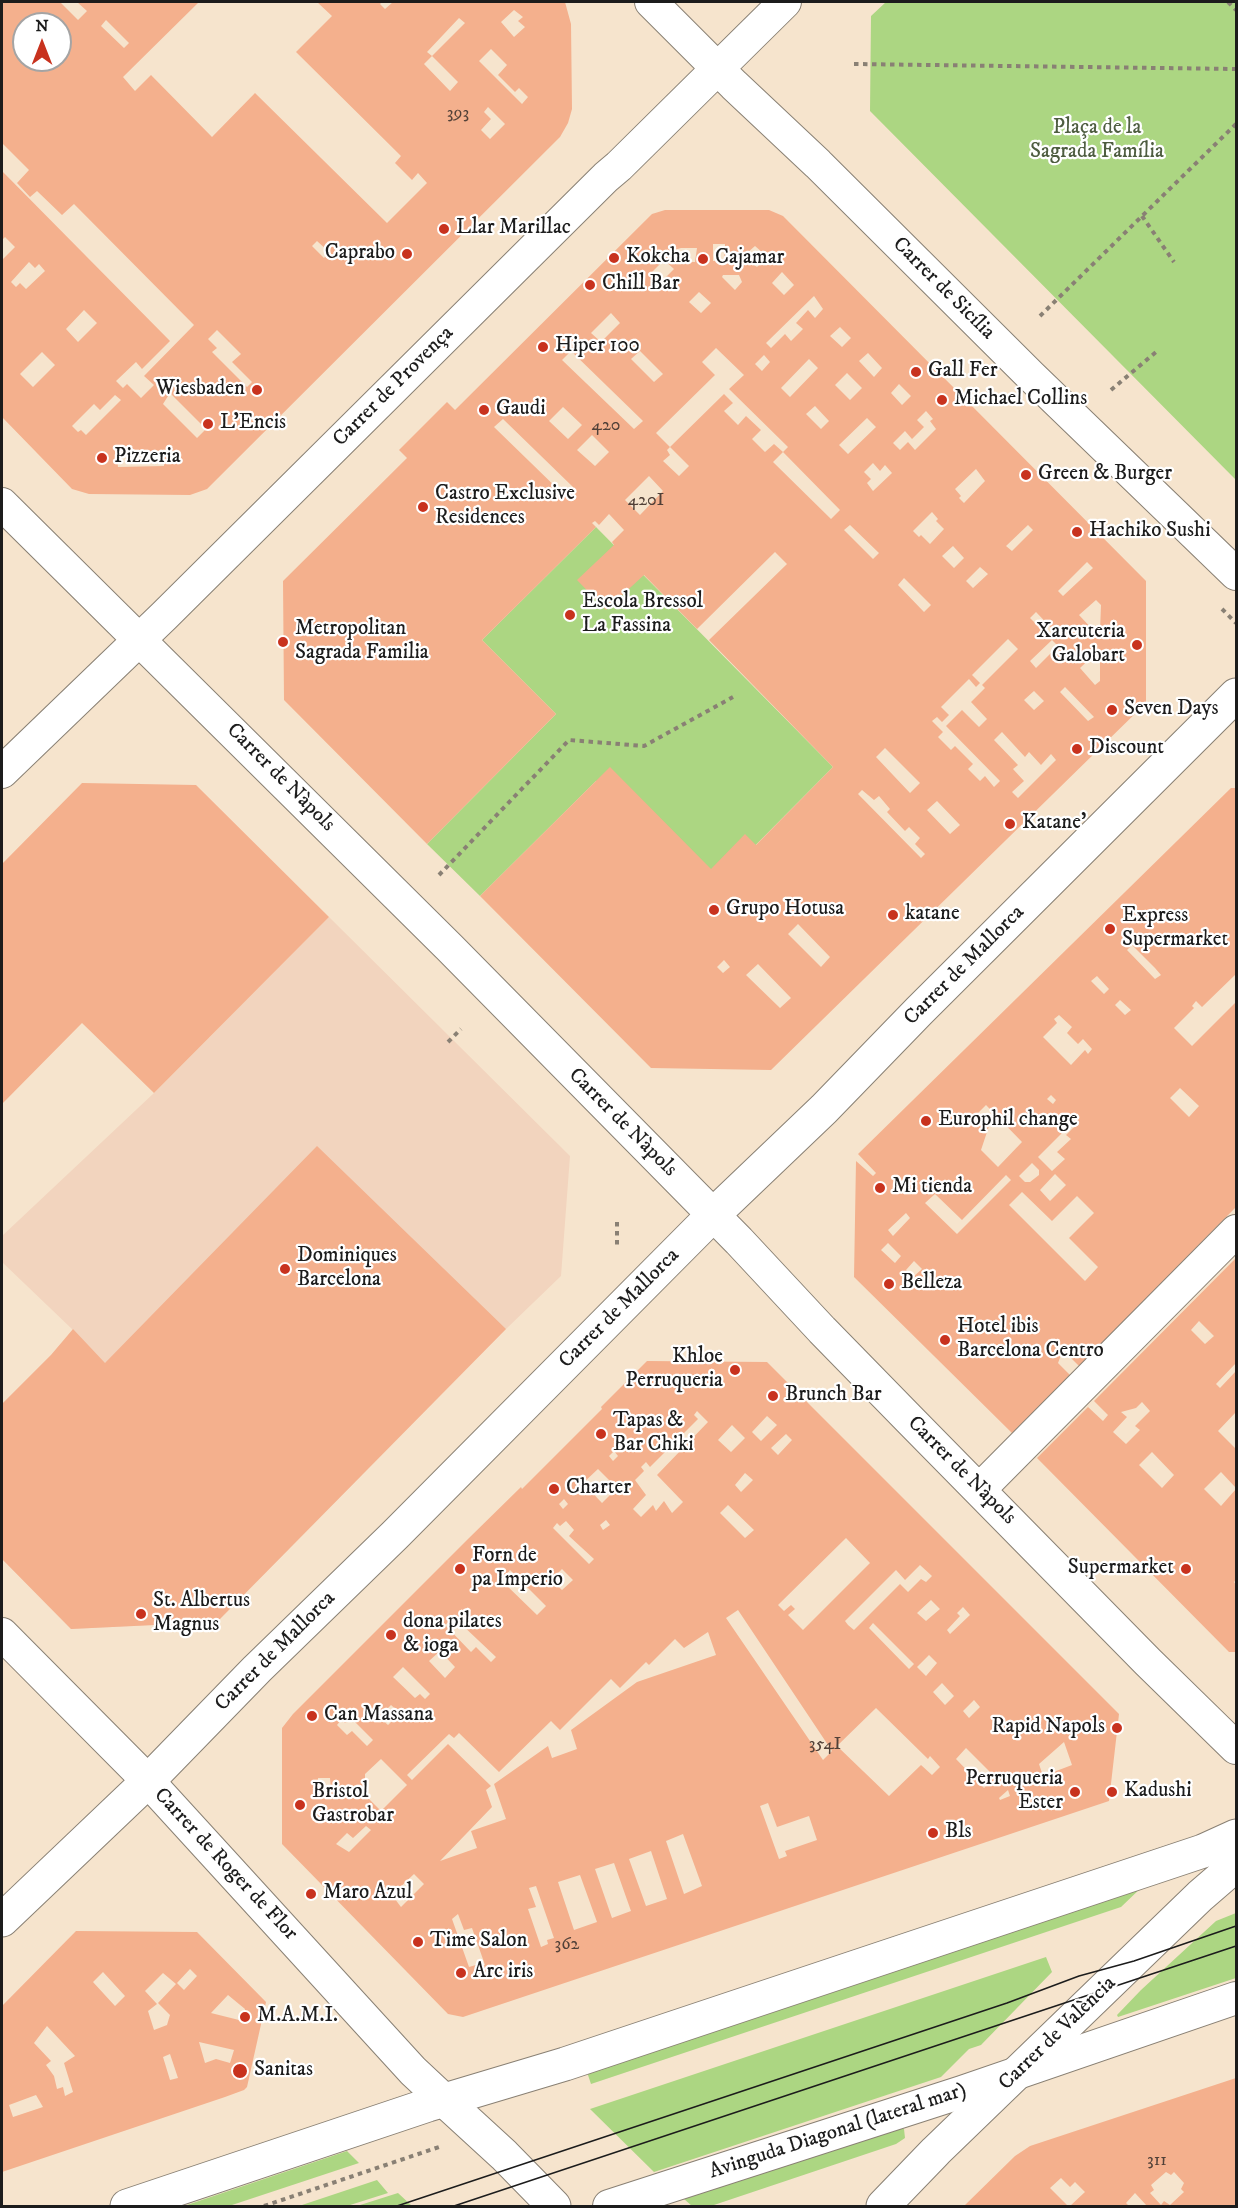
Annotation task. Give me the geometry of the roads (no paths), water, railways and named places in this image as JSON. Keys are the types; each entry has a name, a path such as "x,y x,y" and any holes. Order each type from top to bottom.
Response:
{"main road":[{"name":"Carrer de Mallorca","path":"2,1920 147,1781 257,1669 395,1535 1236,695"},
{"path":"127,2206 444,2100 565,2064 1203,1851 1236,1836"},
{"name":"Carrer de València","path":"883,2206 936,2151 1200,1896 1236,1865"},
{"path":"444,2100 504,2155 554,2206"}],"street":[{"name":"Carrer de Sicília","path":"651,2 1236,574"},
{"name":"Carrer de Provença","path":"2,772 139,640 785,2"},
{"name":"Carrer de Nàpols","path":"2,504 450,948 1148,1662 1236,1748"},
{"path":"980,1490 1236,1231"},
{"name":"Carrer de Roger de Flor","path":"2,1635 147,1781 413,2071 444,2100"},
{"name":"Avinguda Diagonal (lateral mar)","path":"609,2206 1020,2072 1236,1998"}],"tram line":[{"path":"397,2206 1007,2003 1079,1976 1134,1961 1236,1926"},
{"path":"454,2206 1236,1946"}],"place":[{"name":"Llar Marillac","path":"444,229"},
{"name":"Caprabo","path":"407,254"},
{"name":"Kokcha","path":"614,258"},
{"name":"Cajamar","path":"703,259"},
{"name":"Chill Bar","path":"590,285"},
{"name":"Hiper 100","path":"543,347"},
{"name":"Gall Fer","path":"916,372"},
{"name":"Wiesbaden","path":"257,390"},
{"name":"Michael Collins","path":"942,400"},
{"name":"Gaudi","path":"484,410"},
{"name":"L'Encis","path":"208,424"},
{"name":"Pizzeria","path":"102,458"},
{"name":"Green & Burger","path":"1026,475"},
{"name":"Castro Exclusive Residences","path":"423,507"},
{"name":"Hachiko Sushi","path":"1077,532"},
{"name":"Escola Bressol La Fassina","path":"570,615"},
{"name":"Metropolitan Sagrada Familia","path":"283,642"},
{"name":"Xarcuteria Galobart","path":"1137,645"},
{"name":"Seven Days","path":"1112,710"},
{"name":"Discount","path":"1077,749"},
{"name":"Katane'","path":"1010,824"},
{"name":"Grupo Hotusa","path":"714,910"},
{"name":"katane","path":"893,915"},
{"name":"Express Supermarket","path":"1110,929"},
{"name":"Europhil change","path":"926,1121"},
{"name":"Mi tienda","path":"880,1188"},
{"name":"Dominiques Barcelona","path":"285,1269"},
{"name":"Belleza","path":"889,1284"},
{"name":"Hotel ibis Barcelona Centro","path":"945,1340"},
{"name":"Khloe Perruqueria","path":"735,1370"},
{"name":"Brunch Bar","path":"773,1396"},
{"name":"Tapas & Bar Chiki","path":"601,1434"},
{"name":"Charter","path":"554,1489"},
{"name":"Forn de pa Imperio","path":"460,1569"},
{"name":"Supermarket","path":"1186,1569"},
{"name":"St. Albertus Magnus","path":"141,1614"},
{"name":"dona pilates & ioga","path":"391,1635"},
{"name":"Can Massana","path":"312,1716"},
{"name":"Rapid Napols","path":"1117,1728"},
{"name":"Perruqueria Ester","path":"1075,1792"},
{"name":"Kadushi","path":"1112,1792"},
{"name":"Bristol Gastrobar","path":"300,1805"},
{"name":"Bls","path":"933,1833"},
{"name":"Maro Azul","path":"311,1894"},
{"name":"Time Salon","path":"418,1942"},
{"name":"Arc iris","path":"461,1973"},
{"name":"M.A.M.I.","path":"245,2017"},
{"name":"Sanitas","path":"240,2071"}],"park label":[{"name":"Plaça de la Sagrada Família","path":"1097,141"}]}
